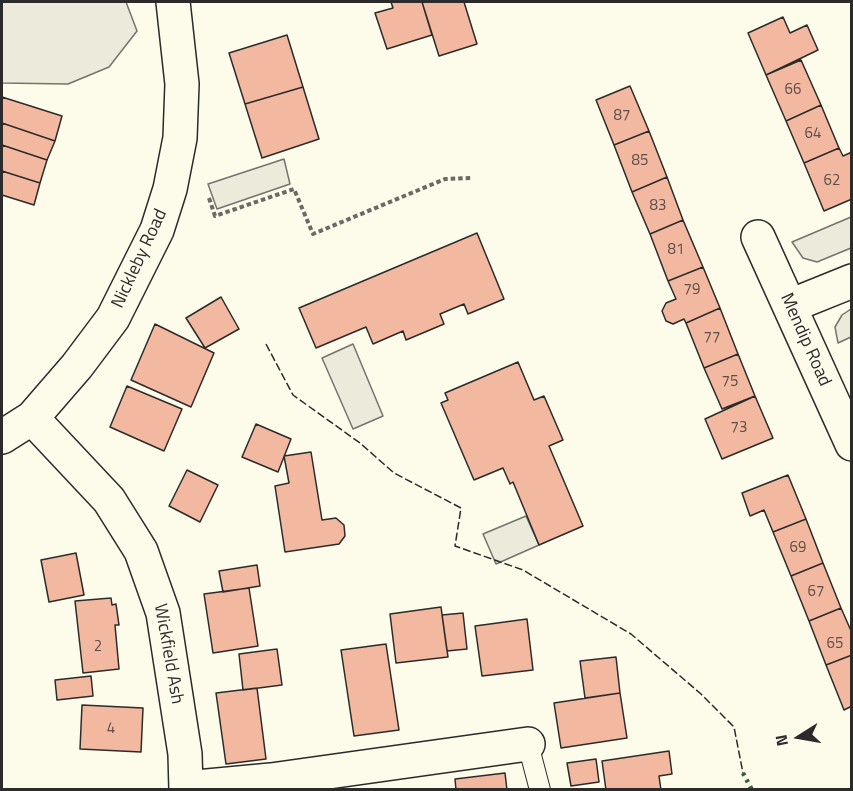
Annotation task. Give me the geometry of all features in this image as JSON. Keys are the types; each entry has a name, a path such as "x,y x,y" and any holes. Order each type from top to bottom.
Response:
{"street":[{"name":"Nickleby Road","path":"2,437 32,417 77,366 112,318 157,230 170,189 180,138 182,84 180,4"},
{"name":"Mendip Road","path":"758,237 852,444"},
{"path":"790,306 852,280"},
{"name":"Wickfield Ash","path":"32,417 109,500 141,551 163,613 185,754 186,789 271,780 528,744"}],"lane":[{"path":"528,744 540,789"}],"path":[{"path":"170,189 207,191 215,216 294,189 313,234 445,179 472,178"}],"shaded area":[{"path":"2,2 126,2 137,31 109,67 68,84 2,83"},
{"path":"284,159 290,184 217,209 208,184"},
{"path":"851,217 851,248 817,262 803,258 792,242"},
{"path":"851,309 851,337 838,343 835,327 842,315"},
{"path":"353,344 383,416 353,429 322,358"},
{"path":"526,516 539,545 496,564 483,534"}],"building":[{"path":"391,2 422,2 432,35 387,49 375,13 393,8"},
{"path":"422,2 464,2 477,44 439,56"},
{"path":"783,17 790,33 807,25 818,50 766,75 748,33"},
{"path":"287,35 303,87 245,104 229,53"},
{"path":"801,60 821,105 786,121 766,75"},
{"path":"630,86 649,131 614,145 596,100"},
{"path":"303,87 319,139 262,158 245,104"},
{"path":"2,97 62,116 55,141 2,123"},
{"path":"821,105 839,148 804,163 786,121"},
{"path":"2,123 55,141 47,160 2,145"},
{"path":"649,131 667,177 632,192 614,145"},
{"path":"2,145 47,160 40,183 2,171"},
{"path":"839,148 843,156 852,152 852,199 824,211 804,163"},
{"path":"2,171 40,183 34,205 2,195"},
{"path":"667,177 683,220 650,234 632,192"},
{"path":"683,220 703,267 668,281 650,234"},
{"path":"477,233 504,299 468,314 464,304 440,314 444,324 406,340 403,331 373,344 366,327 316,348 299,308"},
{"path":"703,267 720,308 686,323 684,319 673,324 666,321 662,311 666,303 676,299 668,281"},
{"path":"221,297 239,329 205,348 186,318"},
{"path":"720,308 738,354 704,368 686,323"},
{"path":"155,324 214,353 191,407 131,380"},
{"path":"738,354 755,396 722,409 704,368"},
{"path":"518,362 534,400 544,396 563,440 549,446 583,526 539,545 513,482 510,484 503,468 474,480 441,403 448,400 445,393"},
{"path":"127,386 182,409 164,451 110,427"},
{"path":"755,396 773,438 722,459 705,419"},
{"path":"256,424 291,439 278,472 242,457"},
{"path":"311,452 322,520 336,518 344,525 345,536 339,544 285,552 275,486 289,483 284,456"},
{"path":"187,470 218,485 200,522 169,506"},
{"path":"788,475 806,519 773,532 764,510 750,516 742,493"},
{"path":"806,519 823,563 791,576 773,532"},
{"path":"76,553 84,595 49,602 41,560"},
{"path":"823,563 841,608 809,621 791,576"},
{"path":"257,565 260,586 223,592 219,571"},
{"path":"249,588 258,646 213,653 204,594"},
{"path":"111,598 112,605 116,604 119,625 115,625 119,669 83,673 75,601"},
{"path":"441,607 448,657 396,663 390,614"},
{"path":"841,608 852,633 852,655 826,665 809,621"},
{"path":"463,613 467,649 447,651 442,615"},
{"path":"527,619 533,670 482,676 475,626"},
{"path":"386,644 399,730 354,736 341,650"},
{"path":"277,649 282,685 243,690 239,654"},
{"path":"852,655 852,706 844,710 826,665"},
{"path":"616,657 620,693 585,698 580,661"},
{"path":"91,676 93,696 57,700 55,680"},
{"path":"257,688 266,759 226,764 216,693"},
{"path":"620,693 627,738 561,748 554,703"},
{"path":"82,705 143,708 141,752 80,749"},
{"path":"669,751 672,774 659,776 661,790 606,790 602,761"},
{"path":"596,759 599,782 571,786 567,763"},
{"path":"505,773 507,790 456,790 455,779"}],"hedge":[{"path":"743,773 752,790"}],"fence":[{"path":"266,344 293,395 360,443 394,473 461,508 455,546 523,570 631,634 701,694 734,727 743,773"}]}
